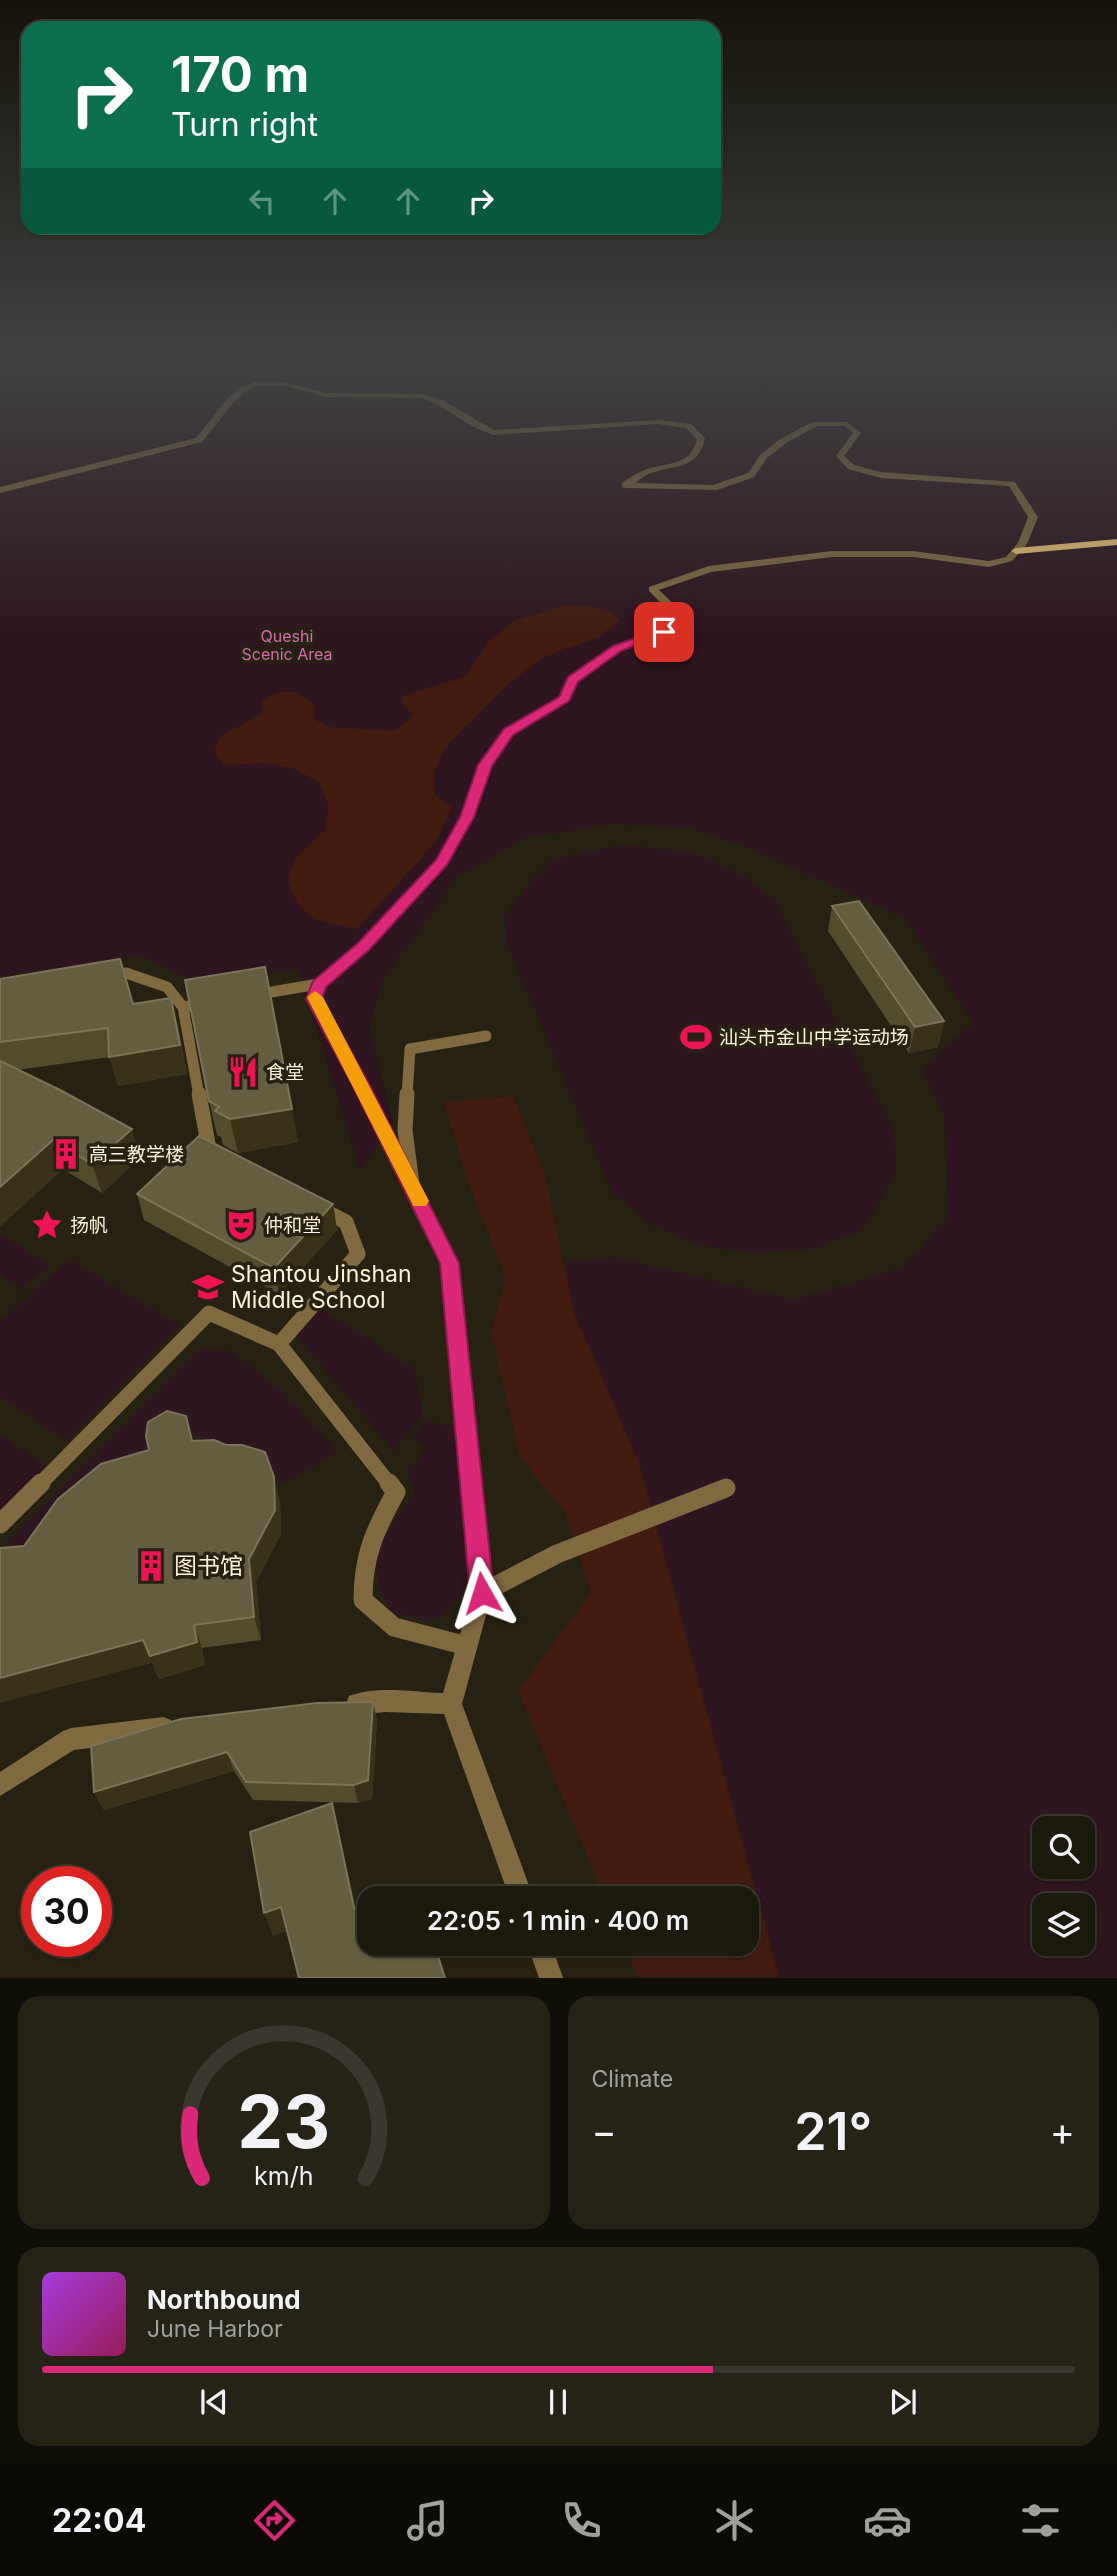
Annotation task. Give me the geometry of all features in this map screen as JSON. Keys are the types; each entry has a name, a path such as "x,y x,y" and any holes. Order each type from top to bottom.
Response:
{"street":[{"path":"0,490 164,450"},
{"path":"698,450 681,464 646,472 625,485 714,488 751,474 771,450"},
{"path":"517,1886 451,1704 482,1593 449,1263 412,1184 314,999 318,984 364,947 442,862 467,817 485,765 509,732 564,699 573,680 617,648 687,623 652,589 709,569 832,554 913,554 989,564 1009,559 1022,544 1033,517 1012,484 881,475 851,467 840,456 844,450"},
{"path":"1016,551 1117,542"},
{"path":"330,1708 384,1701 451,1704"},
{"path":"0,1785 71,1739 180,1726"},
{"path":"543,1956 551,1978"}],"lane":[{"path":"87,978 126,973 167,987 183,1007 209,1149 220,1155"},
{"path":"183,1007 318,984"},
{"path":"412,1184 405,1130 410,1049 486,1036"},
{"path":"279,1344 358,1254 346,1222 312,1204"},
{"path":"0,1524 209,1313 279,1344 396,1492 368,1543 362,1568 363,1600 394,1626 467,1646"},
{"path":"482,1593 557,1554 726,1488"}],"green space":[{"name":"Queshi Scenic Area","path":"0,450 1117,450 1117,1977 779,1977 759,1904 759,1886 754,1886 639,1463 574,1312 564,1263 614,1257 794,1300 902,1268 948,1217 944,1115 922,1070 973,1023 906,919 754,850 689,828 614,824 525,838 452,881 435,909 383,978 369,1029 393,1122 360,1171 298,968 204,987 144,956 0,976"},
{"name":"汕头市金山中学运动场","path":"622,845 692,852 750,880 774,900 894,1132 896,1172 863,1229 816,1248 755,1254 701,1245 653,1226 612,1192 506,941 505,917 530,882 554,859"},
{"path":"0,1234 50,1265 22,1290 0,1275"},
{"path":"69,1259 180,1326 66,1441 0,1396 0,1322"},
{"path":"319,1307 415,1370 423,1414 394,1451 296,1335"},
{"path":"201,1348 232,1352 280,1390 337,1452 282,1484 273,1470 207,1454 198,1437 174,1430 147,1462 12,1566 8,1542"},
{"path":"425,1421 454,1427 473,1577 446,1613 429,1621 392,1612 378,1578 377,1564 386,1536 415,1493 408,1470 426,1449 413,1440"},
{"path":"0,1434 48,1468 0,1517"}],"shaded area":[{"path":"565,605 602,609 619,620 599,637 544,657 508,684 445,748 434,773 435,795 452,807 436,842 357,929 312,918 299,905 287,879 296,857 325,830 329,806 319,783 298,770 267,763 223,765 214,750 221,736 263,713 261,702 282,692 295,693 308,700 315,706 314,719 328,727 395,731 414,715 402,705 403,696 466,676 490,640 514,621"},
{"path":"513,1096 545,1176 574,1312 639,1463 754,1886 600,1886 518,1691 591,1593 565,1512 520,1458 491,1331 506,1278 469,1185 444,1102"},
{"path":"759,1904 779,1977 638,1977 629,1956 759,1956"}],"building":[{"path":"859,901 944,1021 915,1027 832,906"},
{"path":"120,959 133,1004 171,998 180,1045 109,1057 108,1028 0,1042 0,979"},
{"name":"食堂","path":"265,967 292,1109 230,1119 215,1111 219,1107 209,1101 185,980"},
{"path":"0,1061 132,1129 92,1164 53,1140 0,1187"},
{"name":"仲和堂","path":"199,1136 333,1204 274,1268 137,1194"},
{"name":"图书馆","path":"167,1411 186,1416 192,1441 214,1440 226,1445 242,1445 265,1452 274,1477 275,1510 249,1559 254,1617 194,1625 197,1642 150,1656 143,1640 0,1678 0,1548 24,1546 58,1499 101,1464 149,1450 146,1436 148,1422"},
{"path":"373,1702 368,1780 354,1785 246,1782 227,1752 94,1792 91,1746 181,1719 317,1703"},
{"path":"332,1803 354,1908 357,1907 357,1956 438,1956 445,1978 299,1978 281,1907 264,1913 250,1832"}],"slow traffic":[{"path":"315,997 420,1201"}],"place":[{"name":"汕头市金山中学运动场","path":"696,1037"},
{"name":"食堂","path":"243,1072"},
{"name":"高三教学楼","path":"66,1154"},
{"name":"扬帆","path":"47,1225"},
{"name":"仲和堂","path":"241,1225"},
{"name":"Shantou Jinshan Middle School","path":"208,1287"},
{"name":"图书馆","path":"151,1566"}],"route":[{"path":"482,1593 449,1263 412,1184 314,999 318,984 364,947 442,862 467,817 485,765 509,732 564,699 573,680 617,648 664,632"}]}
